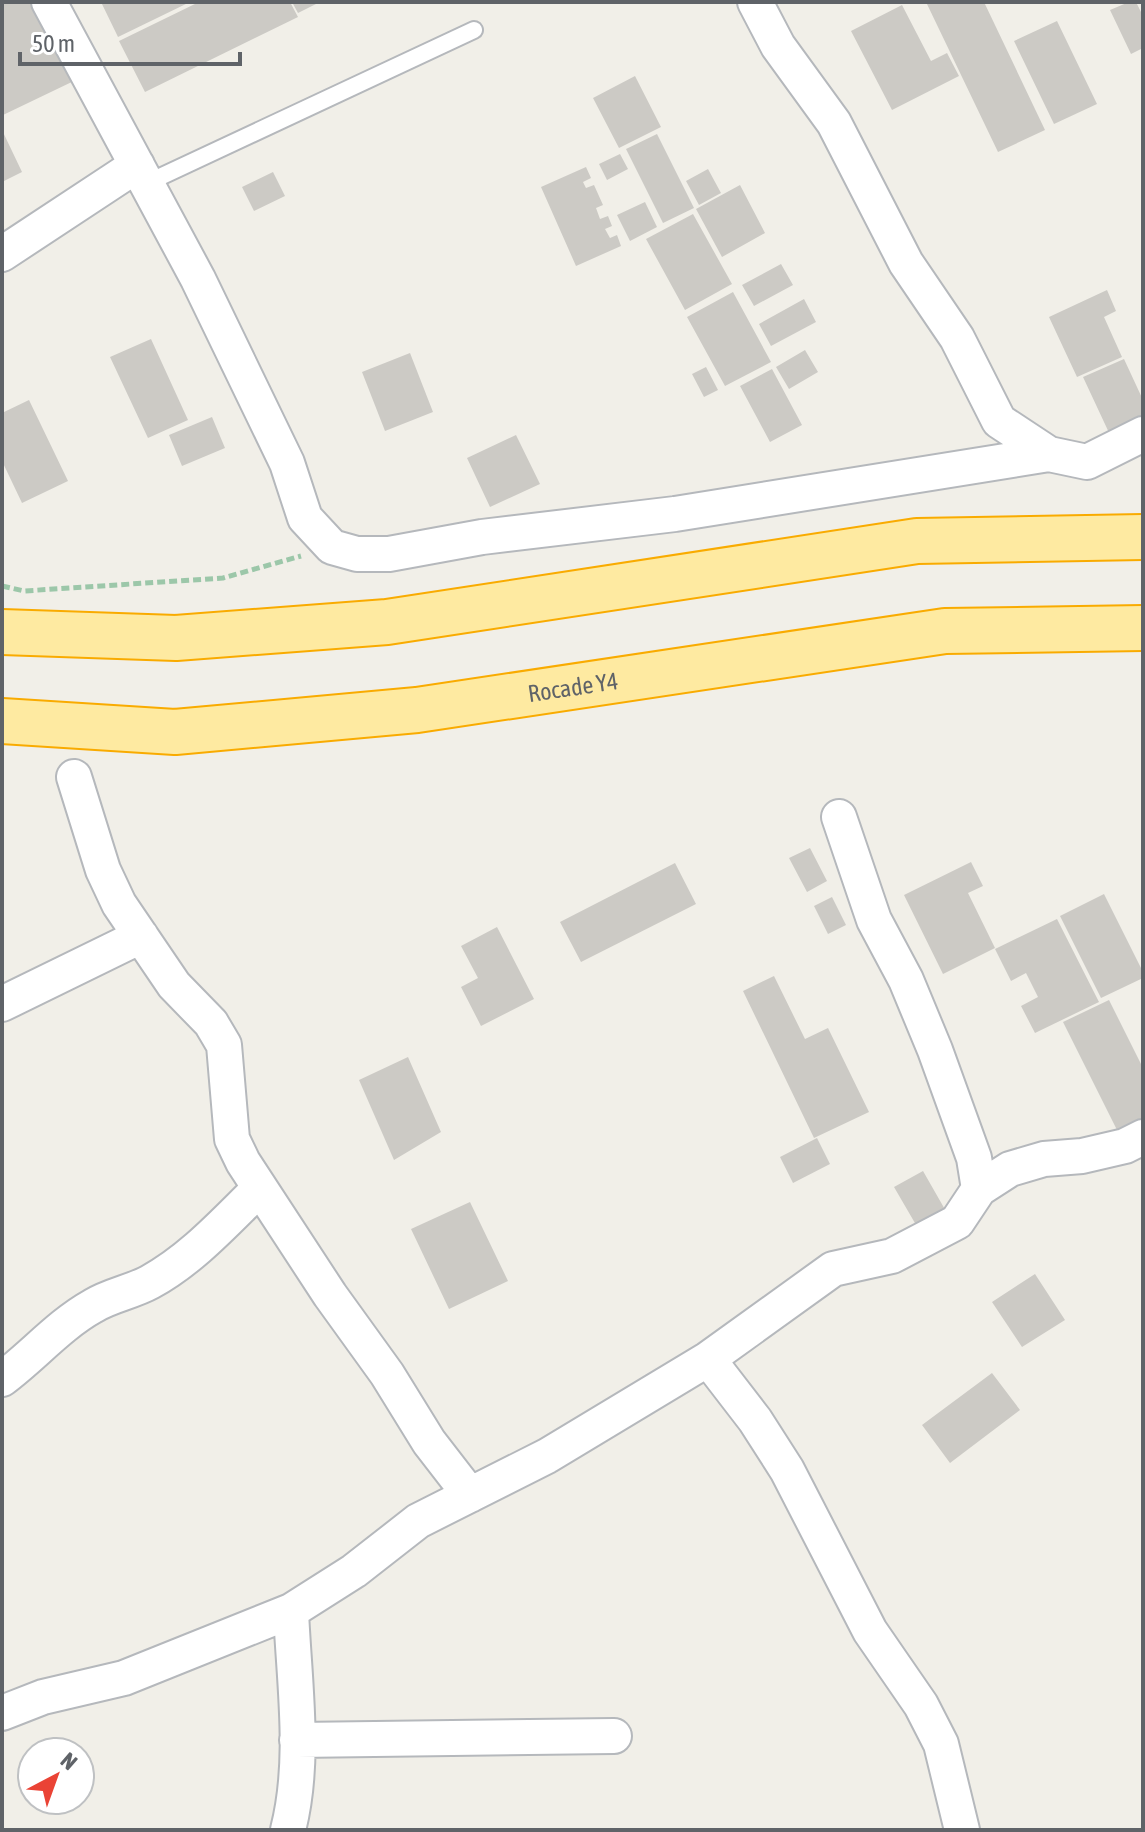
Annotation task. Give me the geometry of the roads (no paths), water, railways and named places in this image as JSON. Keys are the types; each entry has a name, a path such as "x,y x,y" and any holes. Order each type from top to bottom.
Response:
{"highway":[{"path":"2,632 176,638 387,622 917,541 1143,537"},
{"name":"Rocade Y4","path":"2,721 175,732 417,710 945,631 1143,628"}],"street":[{"path":"49,2 185,254 287,463 305,518 332,547 357,554 389,554 482,537 675,514 1049,454 1087,462 1143,434"},
{"path":"755,2 778,46 834,123 906,263 957,338 999,421 1049,454"},
{"path":"2,254 142,174"},
{"path":"74,777 103,870 119,904 174,985 211,1023 224,1045 232,1139 258,1190 285,1223 429,1442 470,1495"},
{"path":"839,817 874,920 906,980 935,1050 974,1158 979,1189"},
{"path":"2,1004 141,936"},
{"path":"2,1713 43,1697 124,1678 291,1611 354,1571 418,1521 547,1456 708,1359 833,1269 892,1256 957,1222 979,1189 1010,1169 1044,1159 1082,1156 1125,1146 1143,1137"},
{"path":"2,1379 94,1305 150,1282 195,1250 258,1190"},
{"path":"708,1359 755,1420 787,1470 870,1631 921,1705 941,1744 962,1830"},
{"path":"288,1830 292,1815 297,1740 291,1611"},
{"path":"297,1740 614,1736"}],"lane":[{"path":"142,174 474,30"}]}
